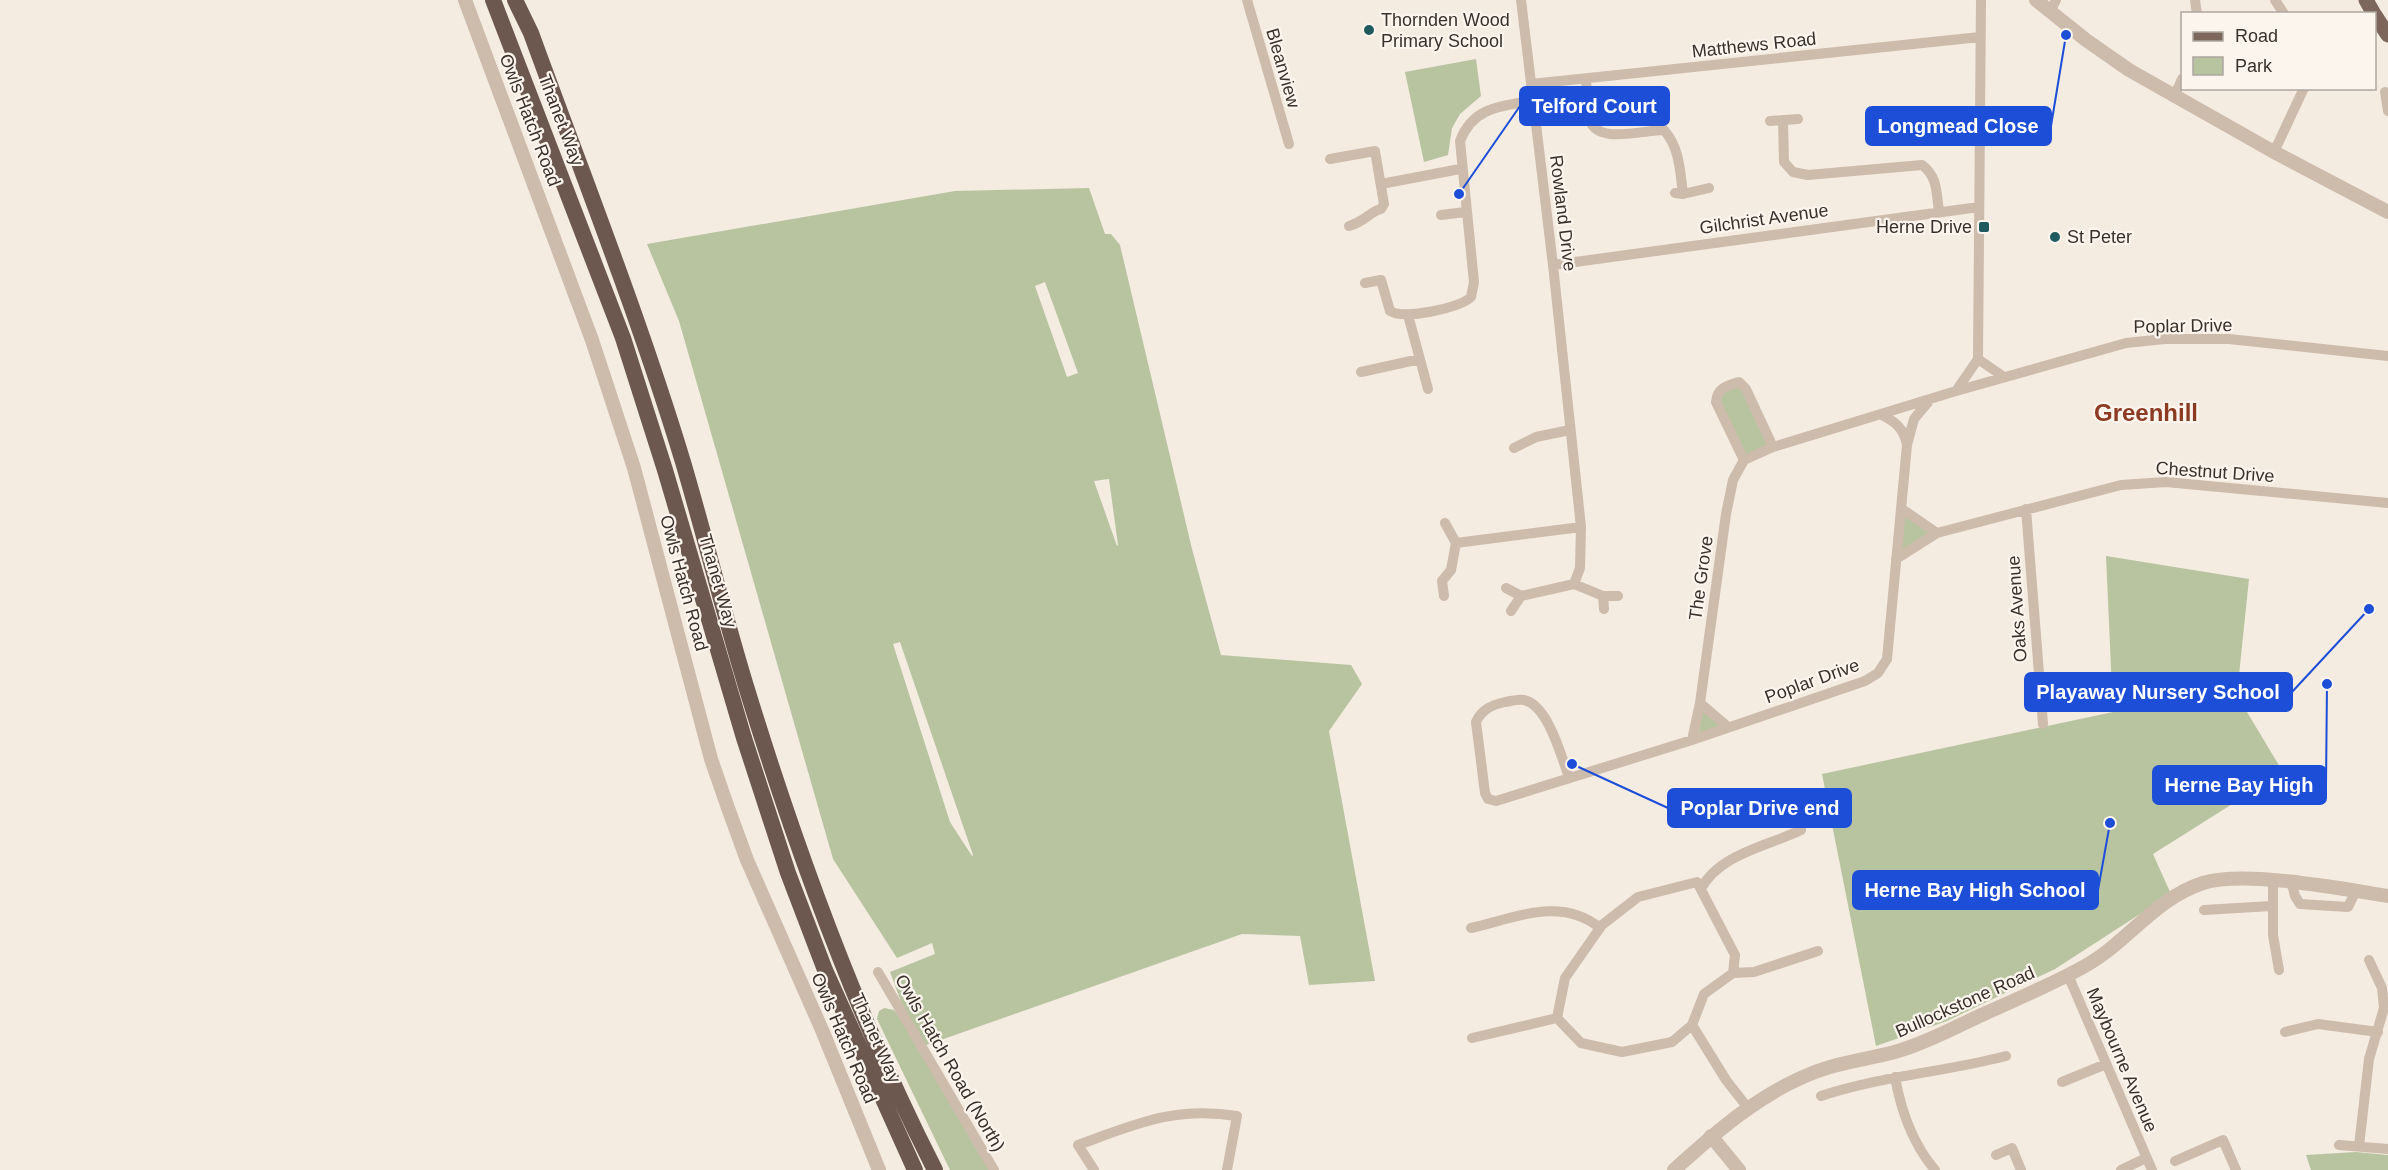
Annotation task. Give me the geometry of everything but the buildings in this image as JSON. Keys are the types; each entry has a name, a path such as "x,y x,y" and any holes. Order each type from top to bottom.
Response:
{"highway":[{"name":"Thanet Way","path":"493,0 623,338 665,470 744,738 788,873 825,970 915,1170"},
{"name":"Thanet Way","path":"515,0 531,33 640,329 682,461 748,693 805,870 881,1053 935,1170"}],"main road":[{"path":"2376,17 2388,35"}],"street":[{"name":"Owls Hatch Road","path":"465,0 599,361 637,479 711,759 728,808 747,860 822,1030 879,1170"},
{"name":"Bleanview","path":"1247,0 1289,144"},
{"name":"Rowland Drive","path":"1521,0 1554,265 1581,527 1580,568 1574,584"},
{"path":"1956,391 1978,359 1981,0"},
{"path":"2036,0 2053,6 2101,51 2274,152 2388,212"},
{"name":"Matthews Road","path":"1531,84 1980,37"},
{"path":"1586,79 1589,119 1597,130 1609,135 1664,130 1677,150 1679,194 1709,188"},
{"path":"2175,95 2181,81"},
{"path":"2274,152 2303,90"},
{"path":"2385,92 2388,111"},
{"path":"1365,283 1381,280 1390,311 1408,315 1463,303 1472,297 1474,282 1460,168 1460,141 1464,129 1475,116 1491,108 1532,101"},
{"path":"1770,121 1798,119"},
{"path":"1783,120 1784,162 1793,172 1808,175 1922,165 1931,172 1935,181 1938,211"},
{"path":"1330,159 1375,151 1384,204 1382,209 1374,211 1367,220 1349,226"},
{"path":"1381,184 1460,168"},
{"name":"Gilchrist Avenue","path":"1554,265 1979,207"},
{"path":"1441,215 1465,212"},
{"path":"1408,315 1428,389"},
{"name":"Poplar Drive","path":"1569,777 1546,717 1530,702 1522,699 1498,704 1487,709 1479,717 1476,722 1485,793 1490,800 1498,800 1692,740 1865,681 1878,673 1887,659 1907,445 1914,419 1931,398 2126,343 2165,339 2229,339 2388,356"},
{"path":"1361,372 1420,359"},
{"path":"1978,359 2004,377"},
{"path":"1773,447 1746,389 1739,382 1722,388 1717,393 1716,402 1744,460 1773,447 1931,398"},
{"path":"1882,415 1899,426 1905,433 1907,445"},
{"path":"1515,448 1536,437 1570,430"},
{"name":"The Grove","path":"1692,740 1700,703 1726,514 1733,480 1744,460"},
{"name":"Chestnut Drive","path":"1896,559 1937,533 2121,485 2166,482 2388,503"},
{"path":"1902,509 1937,533"},
{"name":"Oaks Avenue","path":"2026,509 2043,724"},
{"path":"1444,596 1442,581 1451,570 1456,543 1445,523"},
{"path":"1456,543 1581,527"},
{"path":"1506,588 1521,596 1574,584 1603,596 1618,596"},
{"path":"1511,611 1521,596"},
{"path":"1603,596 1604,609"},
{"path":"1700,703 1728,727"},
{"path":"2042,706 2058,704"},
{"path":"1701,889 1716,869 1733,858 1802,830"},
{"name":"Bullockstone Road","path":"1674,1170 1711,1136 1748,1108 1815,1072 1918,1044 2068,975 2087,965 2151,912 2178,894 2204,883 2222,880 2273,881 2357,890 2388,896"},
{"path":"2273,881 2271,906 2279,970"},
{"path":"1557,1018 1565,978 1600,928 1638,897 1696,882 1735,955 1733,973"},
{"path":"2204,910 2271,906"},
{"path":"1471,928 1529,913 1552,910 1572,912 1591,920 1600,928"},
{"path":"1557,1018 1581,1043 1622,1052 1672,1042 1692,1025 1704,993 1733,973 1754,972 1818,951"},
{"path":"2359,1146 2363,1092 2369,1059 2384,1008 2385,987 2368,960"},
{"name":"Owls Hatch Road (North)","path":"878,972 994,1170"},
{"name":"Maybourne Avenue","path":"2068,975 2152,1170"},
{"path":"1472,1038 1557,1018"},
{"path":"2285,1032 2318,1024 2378,1032"},
{"path":"1692,1025 1715,1065 1748,1108"},
{"path":"1821,1096 1869,1082 1964,1067 2006,1056"},
{"path":"2062,1082 2106,1064"},
{"path":"1895,1077 1901,1110 1935,1170"},
{"path":"1094,1170 1078,1144 1170,1114 1215,1113 1237,1116 1227,1170"},
{"path":"1711,1136 1733,1168"},
{"path":"2175,1161 2223,1140 2236,1170"},
{"path":"2339,1145 2388,1149"},
{"path":"1996,1155 2012,1148 2021,1170"},
{"name":"Maybourne Avenue","path":"2121,1170 2146,1158"}],"green space":[{"path":"1476,59 1481,96 1460,114 1452,128 1448,155 1424,162 1405,72"},
{"path":"1089,188 1105,234 1111,234 1120,245 1192,549 1221,655 1351,665 1362,684 1329,731 1375,981 1309,985 1300,936 1242,934 918,1048 890,972 935,954 932,943 897,958 833,859 679,321 647,244 955,191","holes":["1045,282 1078,373 1067,377 1035,286","1109,479 1117,546 1094,481","900,642 972,856 950,822 893,644"]},
{"path":"1739,382 1773,447 1744,460 1717,394"},
{"path":"1902,509 1937,533 1896,559"},
{"path":"2106,556 2249,579 2239,675 2232,687 2283,772 2153,854 2171,894 2055,969 1947,1021 1876,1046 1822,774 2113,712"},
{"path":"1700,703 1728,727 1699,738"},
{"path":"884,1008 894,1010 900,1018 990,1170 950,1170 877,1019 879,1011"},
{"path":"2356,1152 2388,1155 2388,1170 2311,1170 2306,1155"}],"place":[{"name":"Thornden Wood Primary School","path":"1369,30"},
{"name":"Longmead Close","path":"2066,35"},
{"name":"Telford Court","path":"1459,194"},
{"name":"Herne Drive","path":"1984,227"},
{"name":"St Peter","path":"2055,237"},
{"name":"Playaway Nursery School","path":"2369,609"},
{"name":"Herne Bay High","path":"2327,684"},
{"name":"Poplar Drive end","path":"1572,764"},
{"name":"Herne Bay High School","path":"2110,823"}],"district":[{"name":"Greenhill","path":"2146,413"}]}
